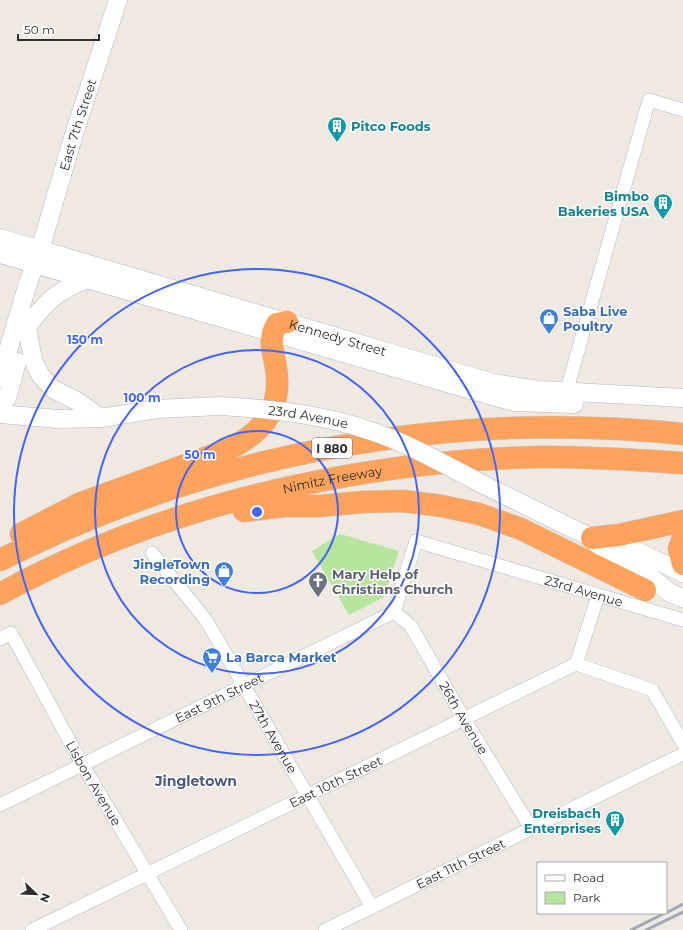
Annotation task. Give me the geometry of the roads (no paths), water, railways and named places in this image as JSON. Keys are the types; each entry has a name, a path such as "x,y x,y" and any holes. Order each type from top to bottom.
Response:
{"highway":[{"path":"0,544 82,503 227,450 244,442 259,430 269,417 276,397 278,380 271,345 279,327"},
{"name":"I 880","path":"0,560 52,535 144,499 208,478 270,462 339,447 442,433 541,427 631,430 683,434"},
{"name":"Nimitz Freeway","path":"0,594 60,564 154,527 215,507 281,489 392,468 486,459 539,457 683,463"},
{"path":"154,527 210,516 285,506 403,502 442,506 479,514 521,529 645,590"},
{"path":"592,538 619,535 683,521"},
{"path":"683,538 679,549 683,564"}],"main road":[{"name":"East 7th Street","path":"0,378 40,260 74,134 118,0"},
{"name":"Kennedy Street","path":"0,238 40,260 87,279 279,327"},
{"name":"Kennedy Street","path":"0,254 40,260 279,327 515,402 564,398 683,398"},
{"name":"East 7th Street","path":"0,407 7,398 27,327 40,260"},
{"path":"87,279 67,287 52,296 27,327 34,360 41,376 53,389 77,401 101,418"},
{"name":"Kennedy Street","path":"564,398 683,410"},
{"name":"23rd Avenue","path":"0,414 58,419 101,418 157,409 249,408 286,411 337,420 399,442 592,538 624,545 683,573"},
{"name":"23rd Avenue","path":"592,538 609,557 651,577 676,595"},
{"path":"645,590 676,595"}],"street":[{"path":"564,398 649,100 683,110"},
{"name":"23rd Avenue","path":"394,612 416,542 683,620"},
{"name":"27th Avenue","path":"152,553 206,620 372,907"},
{"path":"598,596 576,664 652,690 683,743"},
{"name":"East 9th Street","path":"0,805 394,612"},
{"name":"26th Avenue","path":"394,612 411,626 464,719 531,828"},
{"name":"Lisbon Avenue","path":"5,636 182,930"},
{"name":"East 10th Street","path":"32,930 576,664"},
{"name":"East 11th Street","path":"325,930 683,754"}],"railway":[{"path":"667,912 683,904"},
{"path":"646,930 683,912"},
{"path":"631,930 663,914"}],"place":[{"name":"Pitco Foods","path":"337,143"},
{"name":"Bimbo Bakeries USA","path":"663,220"},
{"name":"Saba Live Poultry","path":"549,335"},
{"name":"JingleTown Recording","path":"224,588"},
{"name":"Mary Help of Christians Church","path":"318,598"},
{"name":"La Barca Market","path":"212,674"},
{"name":"Dreisbach Enterprises","path":"615,837"}],"district":[{"name":"Jingletown","path":"196,781"}]}
